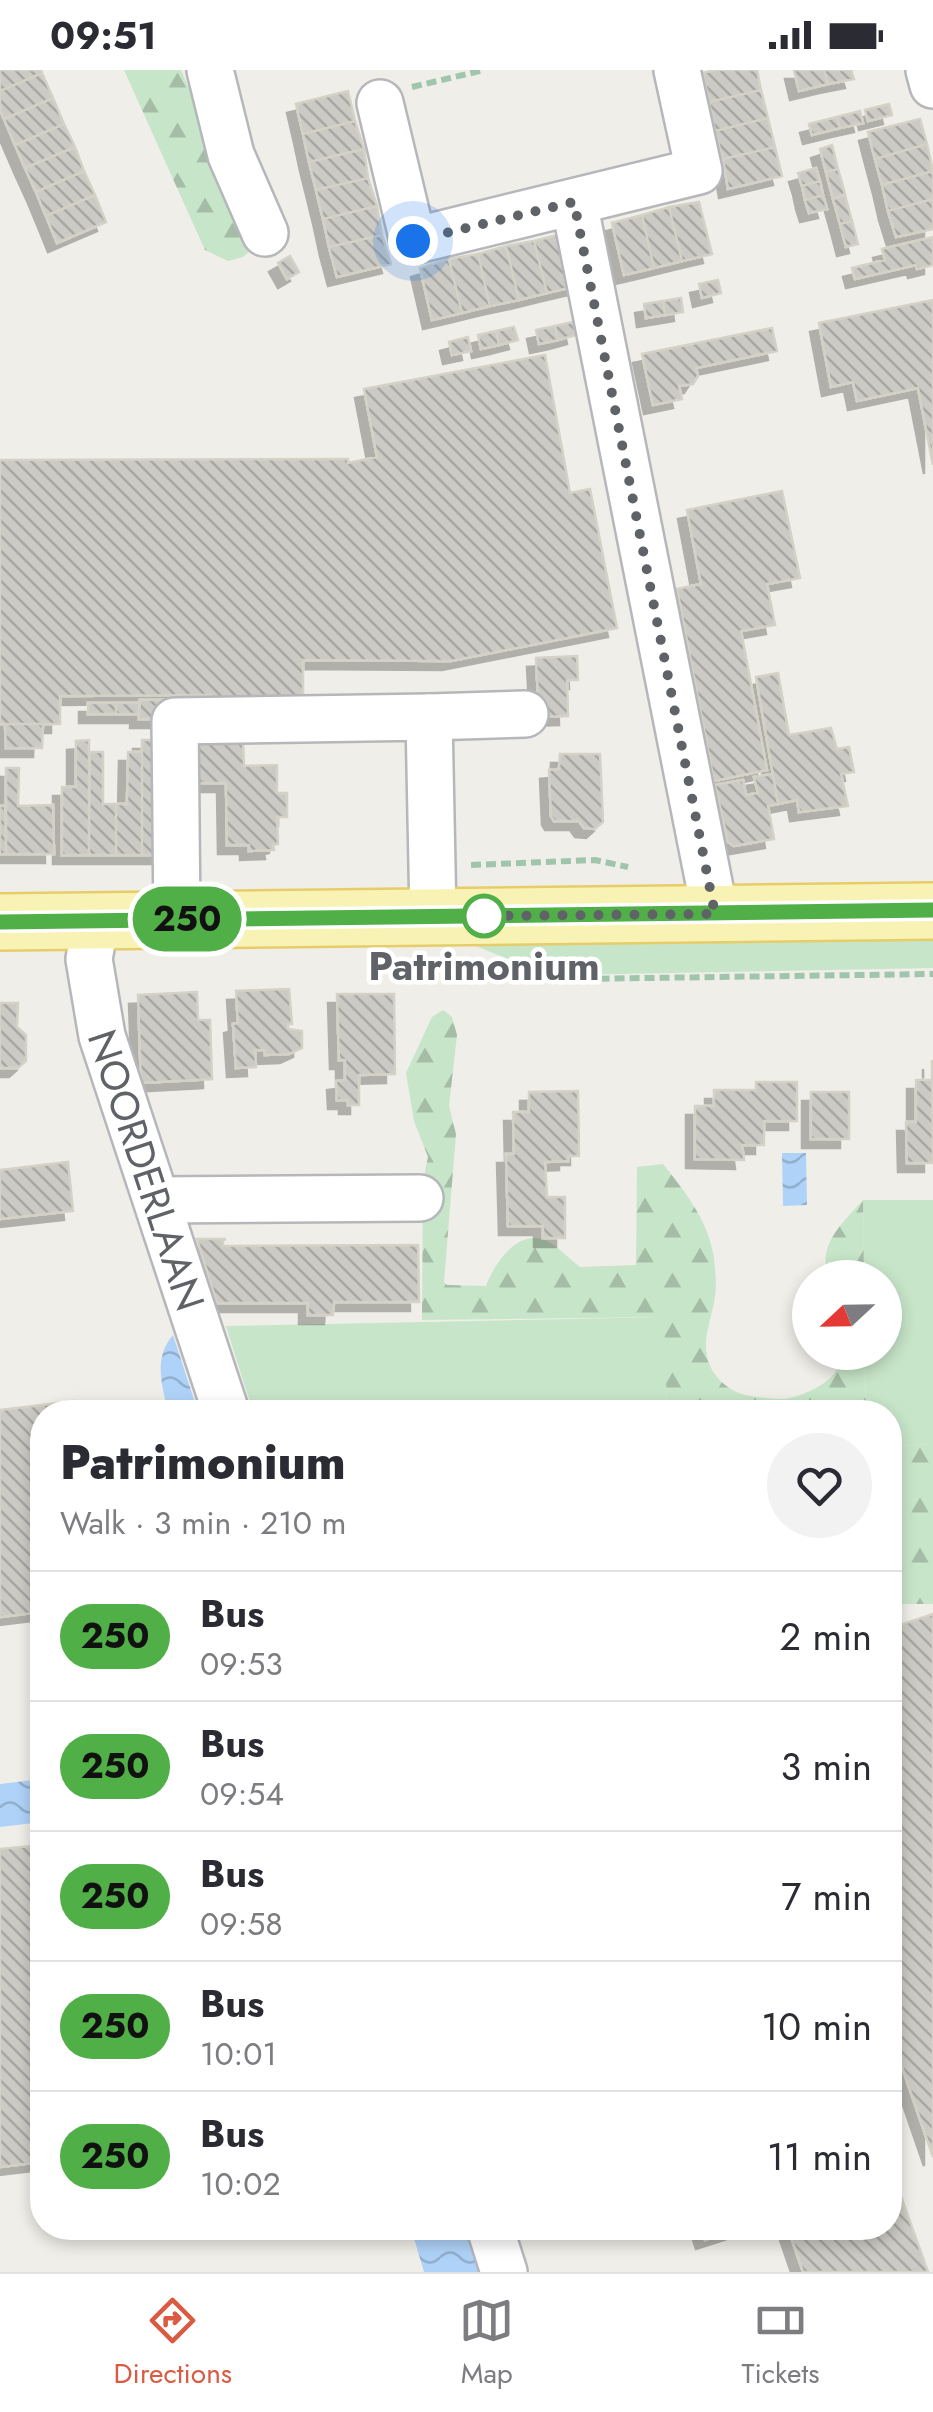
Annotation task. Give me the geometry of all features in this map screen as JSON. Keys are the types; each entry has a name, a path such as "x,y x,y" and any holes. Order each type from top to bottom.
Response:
{"main road":[{"path":"0,922 933,910"}],"street":[{"path":"210,70 238,175 265,233"},
{"path":"380,102 413,241 700,171 677,70"},
{"path":"929,70 933,85"},
{"path":"574,202 715,914"},
{"path":"177,919 175,721 524,714"},
{"path":"429,717 433,916"},
{"name":"NOORDERLAAN","path":"96,920 88,959 102,1036 222,1400"},
{"path":"158,1200 420,1198"},
{"path":"494,2240 504,2272"}],"path":[{"path":"380,102 404,88 484,70"},
{"path":"716,977 933,974"}],"green space":[{"path":"124,70 181,70 258,244 243,257 228,261 205,250"},
{"path":"933,935 933,968 567,975 535,970 466,942"},
{"path":"443,1010 452,1017 457,1035 449,1106 456,1134 444,1282 447,1285 486,1286 501,1258 526,1239 547,1241 580,1267 636,1265 637,1167 663,1164 695,1208 711,1244 716,1287 706,1353 720,1380 746,1395 791,1398 824,1383 836,1370 865,1370 866,1400 667,1400 664,1317 422,1320 423,1181 428,1157 414,1121 406,1073 432,1017"},
{"path":"863,1200 933,1200 933,1444 902,1445 902,1400 866,1400 865,1370 902,1370 902,1260 864,1260"},
{"path":"863,1200 864,1260 826,1260 840,1226"},
{"path":"665,1317 667,1400 249,1400 226,1326"},
{"path":"933,1444 933,1604 902,1604 902,1445"}],"water":[{"path":"782,1153 806,1153 807,1205 783,1206"},
{"path":"173,1335 194,1400 166,1400 161,1362"},
{"path":"30,1780 30,1823 0,1827 0,1784"},
{"path":"415,2240 471,2240 482,2272 424,2272"}],"building":[{"path":"0,70 41,70 42,73 0,91"},
{"path":"757,70 761,90 709,102 703,73"},
{"path":"794,70 824,70 828,84 799,91"},
{"path":"824,70 851,70 854,79 828,84"},
{"path":"42,73 53,98 4,119 0,91"},
{"path":"761,90 768,118 715,131 709,102"},
{"path":"348,91 355,121 303,134 296,104"},
{"path":"53,98 64,124 15,145 4,119"},
{"path":"889,104 892,115 868,121 865,110"},
{"path":"860,111 863,123 840,128 837,117"},
{"path":"837,117 840,128 812,135 809,124"},
{"path":"768,118 775,147 723,159 715,131"},
{"path":"920,119 927,144 875,159 868,132"},
{"path":"355,121 364,149 309,162 303,134"},
{"path":"64,124 75,147 25,168 15,145"},
{"path":"927,144 933,171 882,185 875,159"},
{"path":"832,145 838,169 826,172 820,149"},
{"path":"75,147 84,171 36,192 25,168"},
{"path":"775,147 782,176 728,189 723,159"},
{"path":"364,149 368,178 316,190 309,162"},
{"path":"816,168 820,181 802,186 798,173"},
{"path":"838,169 845,194 833,199 826,172"},
{"path":"84,171 95,195 46,216 36,192"},
{"path":"933,171 933,199 888,211 882,185"},
{"path":"368,178 377,206 323,219 316,190"},
{"path":"820,181 823,195 805,200 802,186"},
{"path":"95,195 106,222 57,243 46,216"},
{"path":"823,195 827,209 809,213 805,200"},
{"path":"845,195 852,221 840,224 833,199"},
{"path":"933,199 933,229 896,237 888,211"},
{"path":"699,202 712,254 682,261 669,207"},
{"path":"377,206 382,235 329,247 323,219"},
{"path":"669,207 682,261 654,268 642,215"},
{"path":"642,215 654,268 624,275 612,223"},
{"path":"852,221 858,244 846,247 840,224"},
{"path":"565,233 577,286 547,293 534,241"},
{"path":"382,235 391,264 337,277 329,247"},
{"path":"933,237 933,265 917,269 916,265 855,279 852,268 885,260 882,249"},
{"path":"534,241 547,293 519,300 506,246"},
{"path":"506,246 519,300 490,306 478,254"},
{"path":"478,254 490,306 462,313 449,259"},
{"path":"290,256 299,272 287,279 278,263"},
{"path":"449,259 462,313 432,320 420,268"},
{"path":"718,280 721,293 702,298 699,284"},
{"path":"681,298 683,312 665,315 663,301"},
{"path":"933,300 933,465 918,388 857,401 853,382 831,387 819,323"},
{"path":"663,301 665,315 646,318 644,304"},
{"path":"573,322 576,335 558,340 555,326"},
{"path":"555,326 558,340 539,344 536,330"},
{"path":"514,327 518,340 499,345 496,331"},
{"path":"772,328 777,351 696,368 698,376 693,384 679,386 682,399 653,405 642,354"},
{"path":"496,331 499,345 481,349 478,335"},
{"path":"468,337 471,351 452,355 449,342"},
{"path":"545,355 570,493 590,489 617,628 451,661 303,660 303,708 211,714 211,695 60,696 60,724 0,724 0,460 348,459 348,463 377,457 364,389"},
{"path":"782,491 800,578 767,584 775,625 741,631 767,770 714,781 677,589 701,584 687,510"},
{"path":"577,656 578,680 567,680 568,716 539,717 536,658"},
{"path":"778,673 789,735 831,728 837,749 849,747 854,772 841,774 848,806 799,812 797,800 778,804 756,677"},
{"path":"140,700 167,700 167,719 139,719"},
{"path":"88,703 116,703 116,714 88,714"},
{"path":"116,703 139,703 139,714 116,714"},
{"path":"5,724 43,724 42,748 6,748"},
{"path":"89,740 89,855 62,855 62,787 76,787 76,741"},
{"path":"142,740 154,740 168,855 142,855"},
{"path":"183,740 243,742 244,766 277,765 277,793 287,793 287,817 277,817 278,844 273,845 274,850 249,851 249,845 227,845 226,783 183,783"},
{"path":"90,752 103,752 103,804 116,804 116,855 89,855"},
{"path":"128,752 142,752 142,855 116,855 116,804 127,804"},
{"path":"560,754 600,754 603,822 595,829 584,828 579,821 554,821 551,816 549,770 559,769"},
{"path":"6,768 19,768 18,806 53,805 54,854 6,854"},
{"path":"773,774 778,804 768,806 774,839 734,846 728,842 715,785 743,780 746,795 758,793 754,777"},
{"path":"0,806 5,806 6,854 0,854"},
{"path":"289,989 292,1024 288,1024 288,1029 302,1031 302,1048 289,1054 265,1055 265,1050 255,1050 256,1067 236,1068 236,991"},
{"path":"197,992 198,1020 210,1020 212,1079 141,1083 138,995"},
{"path":"337,994 394,994 395,1074 359,1075 359,1105 337,1100 336,1081 345,1080 345,1060 339,1060"},
{"path":"0,1003 18,1003 17,1027 26,1035 26,1061 18,1068 0,1068"},
{"path":"932,1060 933,1163 907,1163 906,1122 916,1122 916,1080 932,1080"},
{"path":"756,1082 797,1082 797,1121 764,1121 764,1145 742,1145 744,1160 695,1159 695,1106 714,1106 714,1090 756,1090"},
{"path":"578,1091 579,1156 568,1156 568,1161 545,1162 547,1197 565,1197 565,1238 543,1238 543,1226 508,1226 506,1154 514,1154 513,1112 529,1112 529,1092"},
{"path":"811,1092 849,1092 849,1139 811,1139"},
{"path":"68,1162 73,1211 0,1219 0,1170"},
{"path":"197,1239 226,1239 223,1246 418,1245 419,1302 334,1302 333,1315 308,1315 308,1303 217,1303"},
{"path":"30,1406 30,1613 0,1617 0,1410"},
{"path":"933,1614 933,2157 902,2067 902,1624"},
{"path":"30,1846 30,2163 0,2167 0,1849"},
{"path":"902,2199 928,2272 803,2272 792,2240 902,2240"}],"bus line":[{"name":"250","path":"0,922 933,910"}],"place":[{"name":"Patrimonium","path":"484,916"}],"route":[{"path":"413,241 574,202 715,914 484,916"}]}
